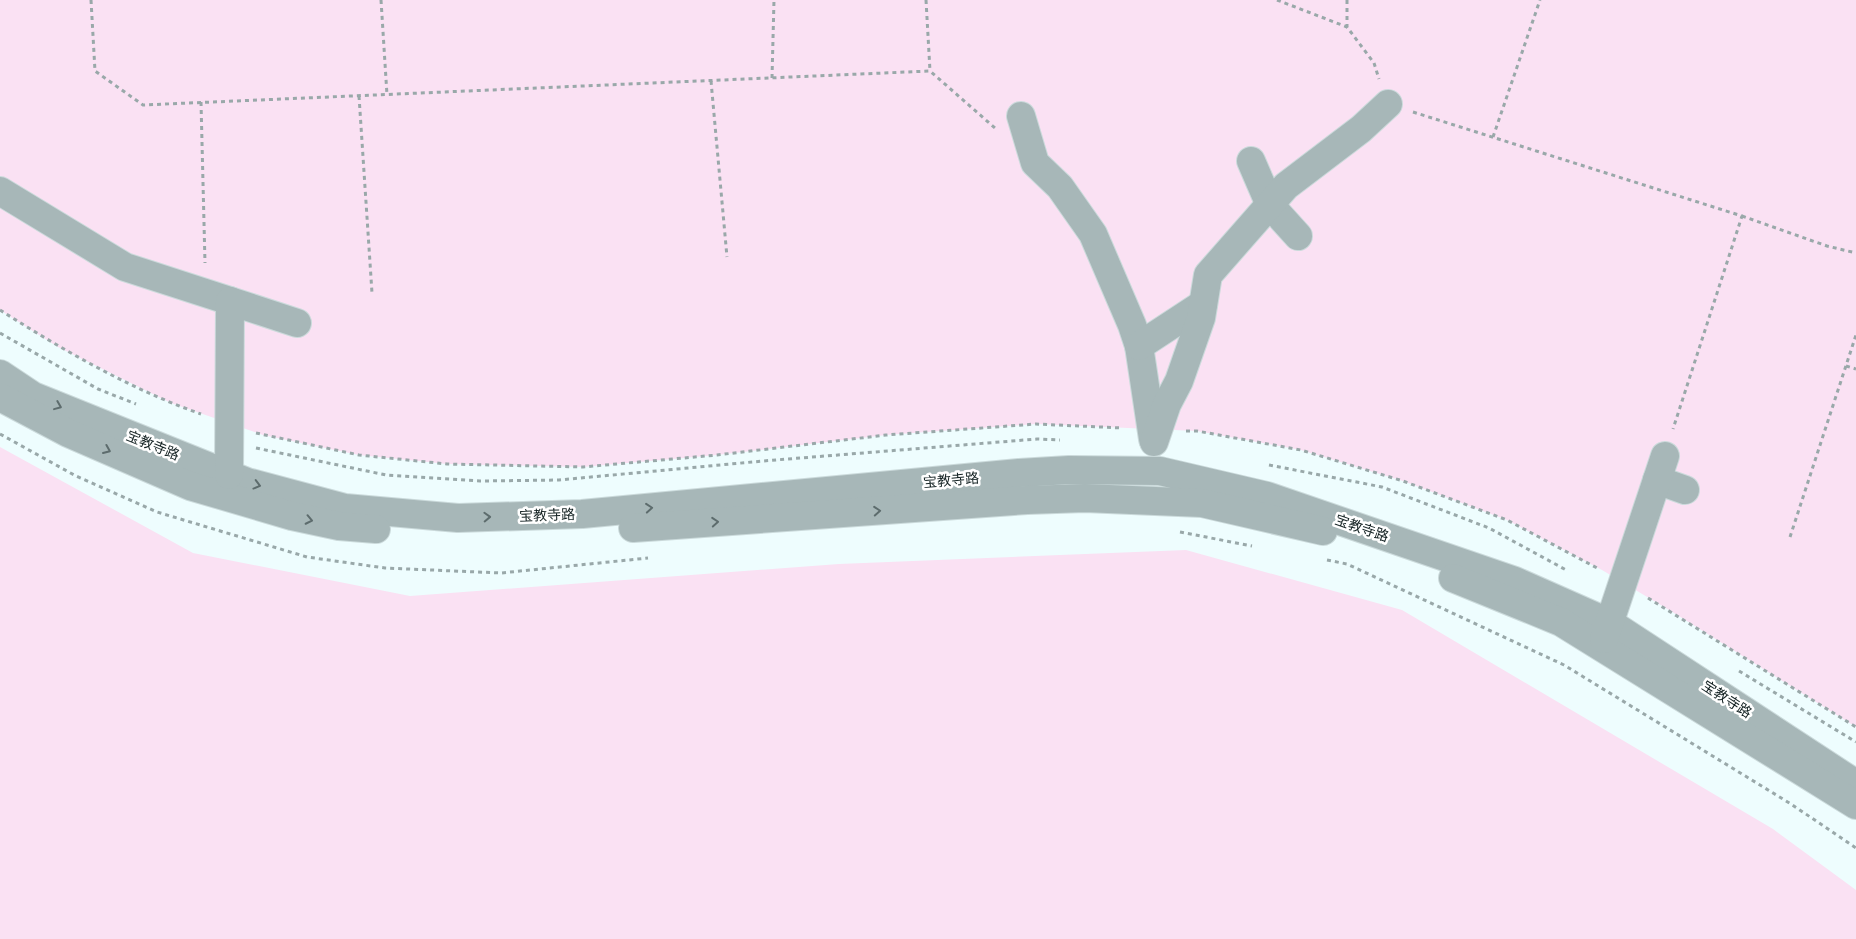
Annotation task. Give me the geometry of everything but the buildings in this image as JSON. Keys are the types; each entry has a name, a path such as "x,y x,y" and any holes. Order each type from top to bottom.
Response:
{"street":[{"path":"1154,442 1167,404 1179,381 1201,318 1208,275 1286,186 1361,129 1388,104"},
{"path":"1021,116 1035,163 1060,187 1093,234 1132,325 1139,346 1160,471"},
{"path":"1251,161 1270,205 1298,236"},
{"path":"0,191 125,267 297,323"},
{"path":"217,297 229,475"},
{"path":"1139,346 1203,304"},
{"name":"宝教寺路","path":"0,374 33,396 247,482 345,508 458,518 582,514 1019,473 1068,470 1160,471 1267,496 1516,581 1856,784"},
{"name":"宝教寺路","path":"0,397 68,433 190,486 292,516 338,526 470,535 611,529 1027,500 1085,498 1202,503 1323,531 1482,589 1561,622 1605,635 1856,804"},
{"path":"1605,635 1661,468 1685,490"}],"path":[{"path":"91,0 95,71 142,105 930,71 997,130"},
{"path":"381,0 387,94"},
{"path":"772,78 774,0"},
{"path":"926,0 930,71"},
{"path":"1277,0 1347,27 1374,63 1388,104 1742,216 1827,246 1856,252"},
{"path":"1347,0 1347,27"},
{"path":"1493,137 1540,0"},
{"path":"711,81 727,258"},
{"path":"359,96 372,293"},
{"path":"201,102 217,297"},
{"path":"1661,468 1742,216"},
{"path":"1790,537 1856,335"},
{"path":"1846,366 1856,369"},
{"path":"0,434 76,476 157,512 307,557 385,568 501,573 656,557"},
{"path":"1177,532 1253,546"},
{"path":"1319,558 1347,564 1564,665 1791,804 1856,848"}],"shaded area":[{"path":"0,0 1856,0 1856,727 1602,570 1507,520 1403,481 1301,450 1197,431 1036,424 886,435 717,455 583,467 447,464 359,455 263,435 171,403 58,347 0,310"},
{"path":"0,447 193,553 410,596 839,564 1186,550 1402,610 1773,829 1856,890 1856,939 0,939"}]}
